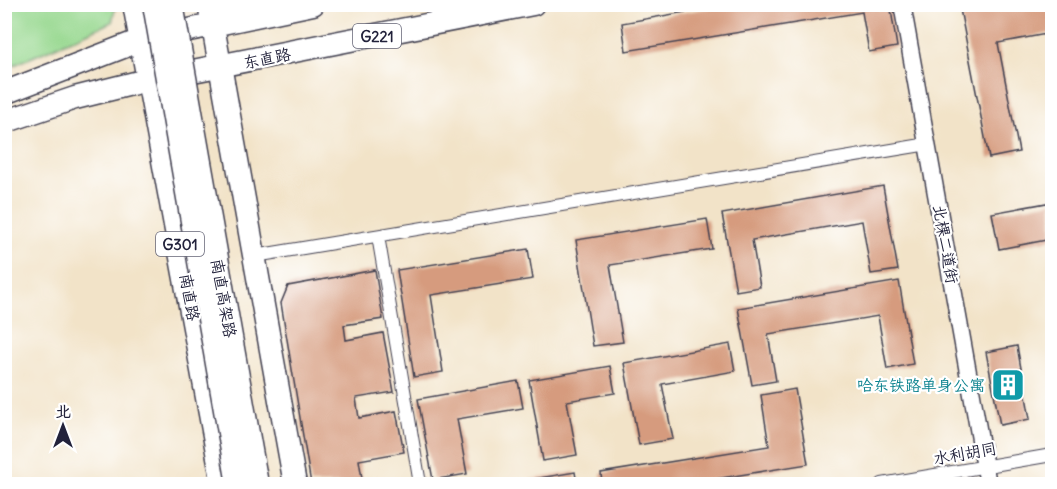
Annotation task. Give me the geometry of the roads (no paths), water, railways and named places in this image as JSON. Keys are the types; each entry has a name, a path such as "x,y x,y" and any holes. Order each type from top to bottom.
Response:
{"highway":[{"name":"南直路","path":"134,4 147,80 182,249 223,484"},
{"name":"南直高架路","path":"154,4 238,484"},
{"name":"南直高架路","path":"172,4 257,484"},
{"path":"4,93 211,15 313,4"},
{"name":"东直路","path":"4,122 75,98 147,80 533,4"},
{"path":"211,15 295,484"}],"street":[{"name":"北棵二道街","path":"902,4 988,484"},
{"path":"255,256 928,144"},
{"path":"378,236 420,484"},
{"name":"水利胡同","path":"882,484 1053,455"}],"place":[{"name":"哈东铁路单身公寓","path":"1008,385"}]}
